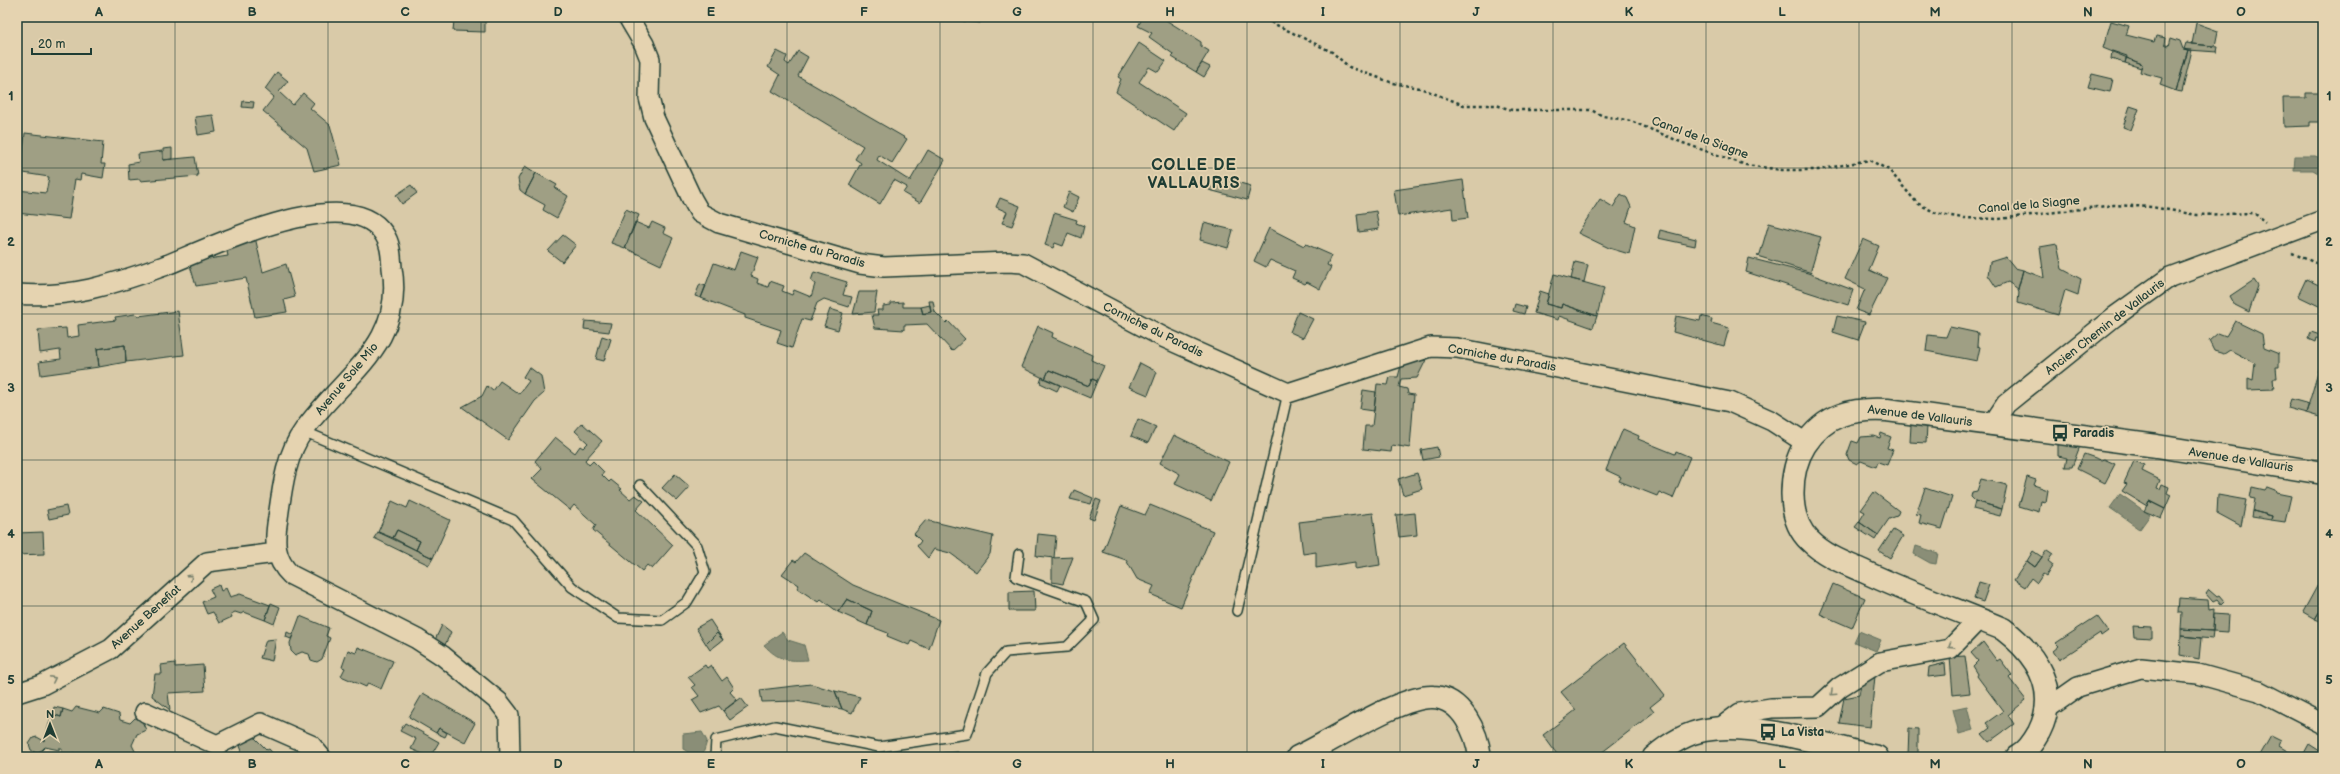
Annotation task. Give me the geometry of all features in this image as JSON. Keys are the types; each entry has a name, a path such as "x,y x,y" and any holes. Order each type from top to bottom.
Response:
{"main road":[{"name":"Avenue de Vallauris","path":"2017,757 2034,742 2044,723 2048,708 2043,674 2018,641 2002,629 1881,580 1827,555 1808,540 1797,521 1793,500 1796,460 1806,443 1821,425 1844,413 1863,409 1887,410 2157,446 2323,473"},
{"path":"1298,757 1403,703 1434,696 1448,701 1459,710 1470,723 1480,757"},
{"path":"1654,757 1680,739 1704,730 1720,728 1768,732 1877,757"}],"street":[{"name":"Corniche du Paradis","path":"628,17 650,59 648,98 654,118 700,213 719,222 860,264 884,267 1008,262 1023,263 1165,338 1288,393 1430,347 1457,348 1730,402 1772,421 1806,443"},
{"name":"Avenue Sole Mio","path":"17,294 56,294 90,289 161,267 269,224 317,213 356,215 372,222 382,230 388,240 395,281 394,306 387,328 370,355 303,431 290,460 283,485 276,532 276,553 281,566 291,575 417,639 443,656 499,702 509,716 510,757"},
{"name":"Ancien Chemin de Vallauris","path":"1992,425 2006,404 2114,317 2170,277 2323,220"},
{"name":"Avenue Benefiat","path":"17,693 42,685 111,649 207,562 276,553"},
{"path":"1720,728 1740,713 1771,708 1818,707 1840,687 1880,662 1950,649 1979,619"},
{"path":"2048,708 2078,687 2141,668 2198,674 2260,691 2323,724"},
{"path":"145,712 217,745 261,723 311,745 321,757"}],"lane":[{"path":"1237,611 1288,393"},
{"path":"303,431 513,520 572,587 618,618 662,620 687,602 706,572 697,546 640,485"},
{"path":"715,757 716,740 775,726 879,747 967,734 987,673 1006,652 1067,647 1094,620 1086,602 1016,577 1019,554"}],"path":[{"name":"Canal de la Siagne","path":"1260,17 1332,52 1349,67 1393,83 1420,88 1464,105 1496,105 1512,110 1591,110 1603,116 1631,121 1726,160 1746,165 1782,170 1818,170 1869,160 1889,170 1917,203 1936,213 1983,220 2114,206 2152,208 2197,215 2254,213"}],"shaded area":[{"path":"2295,156 2315,156 2323,159 2323,165 2318,173 2313,170 2294,170"},
{"path":"2120,494 2150,515 2140,529 2110,508"},
{"path":"1916,546 1938,553 1936,564 1930,563 1914,554"},
{"path":"1859,631 1881,640 1876,651 1854,642"},
{"path":"782,632 788,640 804,645 808,660 784,659 774,654 764,645"},
{"path":"1967,706 1973,730 1959,734 1953,709"},
{"path":"702,732 707,741 703,754 690,753 683,749 683,734"}],"building":[{"path":"425,17 439,17 439,19 425,19"},
{"path":"449,17 492,17 491,20 485,21 449,19"},
{"path":"504,17 524,17 524,22 503,21"},
{"path":"964,17 980,17 980,23 963,21"},
{"path":"1143,17 1161,17 1201,42 1201,46 1209,51 1196,72 1172,57 1173,54 1149,37 1152,33 1138,26"},
{"path":"454,20 485,21 485,32 453,31"},
{"path":"2111,21 2129,26 2126,35 2154,42 2156,36 2166,38 2165,44 2169,46 2171,38 2180,41 2183,49 2188,50 2176,91 2160,85 2162,78 2140,72 2142,64 2103,48"},
{"path":"2196,23 2218,31 2215,46 2192,44"},
{"path":"1139,43 1166,61 1158,72 1149,67 1139,82 1186,113 1174,131 1116,92 1121,79 1118,77"},
{"path":"2186,43 2218,47 2217,52 2184,49"},
{"path":"2188,50 2192,50 2182,92 2176,91"},
{"path":"777,51 787,56 785,62 789,65 798,51 808,57 798,76 907,139 892,163 879,155 877,160 910,181 928,150 945,160 920,203 903,193 907,187 894,180 880,204 849,185 861,163 855,159 863,146 772,91 780,75 768,67"},
{"path":"2112,51 2127,56 2125,63 2111,59"},
{"path":"2126,58 2142,64 2141,68 2125,63"},
{"path":"1202,63 1210,67 1204,77 1196,72"},
{"path":"277,72 288,81 279,92 293,105 303,93 314,103 310,108 330,125 341,165 314,171 307,148 263,111 274,97 265,89"},
{"path":"2092,74 2113,79 2110,92 2088,87"},
{"path":"2306,93 2323,93 2323,126 2322,122 2310,122 2310,126 2284,127 2283,98 2306,98"},
{"path":"243,101 254,102 253,108 242,107"},
{"path":"2130,106 2139,109 2131,130 2123,127"},
{"path":"213,115 216,132 198,135 195,117"},
{"path":"25,133 103,142 101,164 105,164 103,178 81,174 80,180 75,179 69,219 17,213 17,190 46,193 49,177 17,172 17,158 22,159"},
{"path":"172,148 172,159 163,160 163,149"},
{"path":"162,151 163,160 195,157 198,176 140,181 140,179 129,180 128,164 139,162 138,154"},
{"path":"525,166 536,173 525,194 520,190 518,179"},
{"path":"536,173 557,185 555,188 568,196 557,218 543,210 545,205 525,194"},
{"path":"1214,176 1251,186 1247,200 1209,190"},
{"path":"1463,180 1468,218 1453,220 1452,208 1398,216 1394,190"},
{"path":"411,185 417,193 402,204 396,195"},
{"path":"1069,192 1079,197 1073,212 1063,207"},
{"path":"1621,194 1627,198 1631,207 1626,222 1635,226 1629,254 1609,248 1578,233 1600,199 1613,207"},
{"path":"1000,198 1020,206 1012,226 1002,223 1007,212 996,207"},
{"path":"626,209 639,215 625,248 611,243"},
{"path":"1376,211 1379,229 1359,232 1357,214"},
{"path":"1054,213 1077,220 1076,223 1084,226 1081,238 1068,233 1063,246 1055,243 1053,248 1045,245"},
{"path":"635,222 649,228 652,222 665,228 663,233 673,238 661,265 625,248"},
{"path":"1204,223 1233,230 1228,248 1200,240"},
{"path":"1769,223 1821,237 1811,270 1812,273 1757,256 1760,254"},
{"path":"1269,228 1304,246 1306,244 1331,255 1327,265 1331,267 1320,289 1307,282 1305,284 1292,278 1295,271 1270,260 1266,267 1254,261"},
{"path":"1660,230 1696,239 1695,246 1658,238"},
{"path":"563,235 576,245 562,262 548,251"},
{"path":"255,237 263,272 286,264 295,297 284,300 287,312 255,317 246,278 196,286 189,262 228,256 226,247"},
{"path":"1863,239 1879,246 1869,270 1887,278 1869,315 1856,310 1865,289 1845,279"},
{"path":"2057,244 2062,269 2081,279 2078,295 2065,290 2058,315 2018,303 2018,289 2023,270 2044,278 2040,247"},
{"path":"741,251 758,257 751,276 758,279 757,283 768,287 770,281 784,286 782,291 792,295 794,290 811,297 815,284 811,281 814,272 847,282 843,295 852,297 849,307 824,299 817,303 810,321 802,319 792,348 777,343 781,330 745,318 745,315 701,298 714,263 734,270"},
{"path":"2006,257 2015,268 2023,270 2018,289 2008,282 1996,287 1988,275 1990,262"},
{"path":"1749,258 1808,273 1853,290 1848,305 1746,272"},
{"path":"1575,262 1588,265 1584,282 1571,279"},
{"path":"1554,274 1604,288 1597,316 1562,304 1561,308 1546,304"},
{"path":"2306,279 2323,287 2323,308 2298,296"},
{"path":"2254,280 2258,286 2249,312 2235,305 2230,296"},
{"path":"700,284 706,286 701,298 695,296"},
{"path":"1540,291 1549,294 1546,304 1561,308 1562,304 1597,316 1593,328 1559,316 1558,320 1534,313"},
{"path":"859,292 877,292 874,312 853,314"},
{"path":"929,301 933,301 935,312 946,323 948,321 965,339 952,351 927,324 904,325 904,330 875,328 872,315 878,315 877,310 883,310 883,306 891,305 891,303 903,302 903,307 921,307 923,314 931,312"},
{"path":"1515,304 1526,307 1524,314 1513,311"},
{"path":"930,305 931,312 923,314 921,307"},
{"path":"830,309 843,313 838,330 824,326"},
{"path":"178,311 184,355 126,362 125,345 97,349 99,367 41,375 39,362 61,359 60,350 40,353 38,330 66,328 67,338 79,336 78,325 116,320 115,317 135,314 138,316"},
{"path":"1298,312 1313,319 1303,338 1290,332"},
{"path":"1676,316 1700,321 1701,316 1712,319 1711,323 1729,328 1724,346 1673,332"},
{"path":"1837,316 1865,322 1858,340 1833,332"},
{"path":"585,321 611,323 609,332 584,329"},
{"path":"2235,321 2262,334 2264,348 2279,354 2279,367 2276,367 2277,378 2273,378 2274,389 2248,390 2248,378 2253,380 2255,363 2230,350 2224,354 2214,351 2209,341 2218,333 2226,336"},
{"path":"1038,326 1053,333 1052,337 1092,355 1091,360 1104,366 1097,381 1092,379 1089,386 1049,370 1045,379 1021,367"},
{"path":"1950,327 1978,333 1977,346 1980,347 1977,361 1926,351 1928,335 1946,337"},
{"path":"2311,332 2320,335 2320,339 2316,338 2315,342 2308,339"},
{"path":"602,336 611,339 604,361 596,359"},
{"path":"125,345 126,362 99,367 97,349"},
{"path":"1416,359 1426,360 1417,378 1401,379 1399,387 1407,389 1408,394 1414,395 1410,448 1392,445 1391,452 1363,449 1365,426 1372,426 1377,384 1388,385 1390,377 1398,377 1402,362"},
{"path":"1140,363 1157,372 1148,395 1129,387"},
{"path":"2320,366 2323,367 2323,418 2306,413"},
{"path":"529,367 541,376 544,393 535,401 508,440 462,407 482,396 487,386 493,391 500,381 519,394 529,381 523,377"},
{"path":"1049,370 1089,386 1092,379 1097,381 1090,398 1045,379"},
{"path":"1042,377 1060,385 1057,391 1040,383"},
{"path":"1363,390 1376,392 1374,411 1360,409"},
{"path":"2291,399 2309,404 2306,413 2288,408"},
{"path":"1138,419 1156,427 1148,443 1131,436"},
{"path":"582,423 602,441 585,460 589,465 593,461 604,472 602,475 609,482 611,480 622,489 620,490 630,499 635,495 644,501 636,510 673,545 652,569 647,565 642,571 593,530 596,525 574,505 570,510 532,479 542,469 535,461 555,437 575,453 580,446 583,448 588,443 575,431"},
{"path":"1911,425 1927,426 1926,443 1910,442"},
{"path":"1623,429 1639,436 1638,439 1675,454 1676,451 1690,457 1673,498 1659,492 1657,496 1619,481 1621,477 1606,470"},
{"path":"1881,433 1891,437 1887,448 1893,450 1887,465 1878,462 1876,467 1861,461 1857,464 1849,460 1847,455 1852,441 1858,443 1861,437 1874,436 1880,438"},
{"path":"1174,435 1229,462 1211,501 1175,484 1180,474 1160,463"},
{"path":"2058,443 2080,446 2072,467 2065,467 2067,458 2058,456"},
{"path":"1437,447 1439,457 1423,460 1421,450"},
{"path":"2084,454 2101,460 2104,459 2115,464 2105,483 2077,469"},
{"path":"2134,461 2144,465 2142,471 2160,480 2157,488 2160,489 2162,484 2169,487 2167,493 2171,495 2165,509 2149,501 2147,506 2122,491 2127,484 2124,483"},
{"path":"1417,473 1422,489 1403,495 1398,479"},
{"path":"675,474 690,487 677,501 662,488"},
{"path":"2027,477 2036,480 2034,485 2048,490 2046,502 2041,501 2039,512 2019,506"},
{"path":"1981,479 2007,485 2002,509 1975,501 1971,497 1972,492 1977,491"},
{"path":"2252,487 2265,490 2267,487 2275,490 2276,493 2291,496 2285,522 2271,520 2272,516 2253,511 2255,499 2250,498"},
{"path":"1925,488 1952,497 1942,529 1919,523 1921,515 1916,514"},
{"path":"1074,490 1093,498 1091,504 1070,499"},
{"path":"1874,492 1899,511 1897,516 1889,519 1878,535 1859,522 1865,512 1861,510"},
{"path":"2218,495 2246,500 2241,526 2217,513"},
{"path":"1096,499 1101,501 1094,520 1089,518"},
{"path":"392,501 407,508 410,501 450,520 433,558 416,550 420,541 397,530 393,538 378,532"},
{"path":"1975,501 2002,509 2000,516 1973,509"},
{"path":"2149,501 2165,509 2161,518 2144,511"},
{"path":"1150,505 1213,531 1181,607 1150,594 1154,586 1137,579 1126,560 1103,552 1121,506 1145,515"},
{"path":"66,506 68,515 49,519 47,510"},
{"path":"2253,511 2272,516 2271,520 2252,517"},
{"path":"1373,513 1380,565 1355,569 1355,562 1316,568 1316,552 1303,554 1299,522"},
{"path":"1415,513 1417,535 1399,537 1396,515"},
{"path":"926,520 993,536 990,554 976,572 950,553 934,549 928,558 917,546 921,541 914,534"},
{"path":"1859,522 1878,535 1875,540 1855,527"},
{"path":"397,530 420,541 416,550 393,538"},
{"path":"1893,530 1903,536 1890,558 1879,551"},
{"path":"43,532 44,554 17,555 17,533"},
{"path":"378,532 433,558 429,565 374,538"},
{"path":"1038,534 1056,536 1054,558 1036,556"},
{"path":"2047,550 2053,554 2048,561 2053,565 2046,576 2043,574 2037,583 2031,578 2025,587 2014,580 2027,561 2035,567"},
{"path":"2033,551 2042,557 2035,567 2027,561"},
{"path":"804,553 853,585 939,620 929,649 911,641 909,645 887,636 888,633 867,625 872,611 847,599 838,612 821,599 818,602 797,588 799,585 782,574 793,560 796,562"},
{"path":"1073,557 1063,584 1052,582 1052,558"},
{"path":"2320,581 2323,583 2323,610 2321,609 2315,619 2303,612"},
{"path":"1979,582 1989,585 1983,602 1974,599"},
{"path":"1833,584 1865,598 1852,628 1820,614"},
{"path":"219,585 221,591 226,588 230,597 240,594 270,605 265,620 244,612 241,614 235,612 231,614 232,617 219,623 213,612 207,614 202,602 214,597 210,589"},
{"path":"2209,590 2217,597 2219,596 2224,602 2221,605 2217,600 2213,602 2206,594"},
{"path":"1034,591 1035,611 1009,611 1009,592"},
{"path":"2179,598 2208,600 2209,610 2214,609 2213,631 2181,629 2182,613 2178,613"},
{"path":"847,599 872,611 867,625 838,612"},
{"path":"271,603 280,607 274,624 265,620"},
{"path":"2321,609 2323,610 2323,622 2315,619"},
{"path":"2214,614 2228,615 2227,632 2213,631"},
{"path":"300,616 329,628 326,636 330,638 322,659 317,662 311,660 309,654 302,652 295,655 291,651 290,643"},
{"path":"2097,616 2108,631 2101,636 2100,633 2059,660 2053,651 2059,646 2056,643"},
{"path":"710,620 723,640 717,633 706,644 696,628"},
{"path":"442,625 451,632 443,649 434,642"},
{"path":"2133,626 2152,627 2152,638 2134,637"},
{"path":"2181,629 2213,631 2212,639 2181,636"},
{"path":"287,632 293,635 291,639 286,637"},
{"path":"717,633 723,640 710,650 706,644"},
{"path":"2181,636 2201,638 2199,659 2180,655"},
{"path":"276,639 272,661 260,658 266,640"},
{"path":"1983,642 1997,661 2000,659 2012,675 2009,678 2026,700 2008,715 2014,724 1989,742 1982,734 1990,728 1986,723 2003,711 1977,676 1978,674 1973,666 1978,661 1971,653"},
{"path":"1624,643 1665,695 1650,707 1654,712 1596,757 1559,757 1543,735 1576,710 1561,692"},
{"path":"358,647 393,661 381,689 368,683 366,687 341,676 345,668 342,667 348,650 356,653"},
{"path":"1965,656 1970,693 1953,695 1950,657"},
{"path":"175,663 175,667 203,665 205,691 168,693 170,710 152,696 155,674 162,674 161,665"},
{"path":"1945,663 1946,675 1928,677 1929,667"},
{"path":"705,665 707,668 711,665 722,681 727,677 734,688 730,692 737,700 723,711 719,706 701,713 692,700 699,696 692,687 695,685 688,677"},
{"path":"1875,676 1870,727 1839,723 1844,698 1859,695 1861,683"},
{"path":"811,684 835,691 842,709 796,701 762,702 760,690"},
{"path":"835,691 860,697 852,713 842,709"},
{"path":"423,693 475,723 465,742 439,728 436,733 409,717"},
{"path":"741,698 748,707 730,720 723,711"},
{"path":"54,707 63,709 61,717 52,714"},
{"path":"76,707 100,713 104,709 119,714 120,720 130,723 135,718 141,719 146,730 137,734 132,745 138,757 87,757 73,753 69,756 62,754 62,748 59,748 59,750 45,747 36,753 31,750 29,744 33,738 37,737 44,741 52,714 61,717 63,709 72,712"},
{"path":"405,723 439,742 430,757 411,749 416,739 400,731"},
{"path":"439,728 447,733 445,737 436,733"},
{"path":"1909,728 1918,729 1918,755 1908,755"},
{"path":"252,735 276,757 240,757 238,754 242,751 240,746"},
{"path":"2271,736 2281,741 2279,746 2297,757 2259,757"},
{"path":"2309,744 2323,753 2323,757 2302,757"},
{"path":"958,752 959,757 943,757 943,753"},
{"path":"73,753 84,756 69,756"},
{"path":"734,753 747,757 733,757"}],"place":[{"name":"Paradis","path":"2060,433"},
{"name":"La Vista","path":"1768,732"}],"district":[{"name":"COLLE DE VALLAURIS","path":"1194,174"}]}
